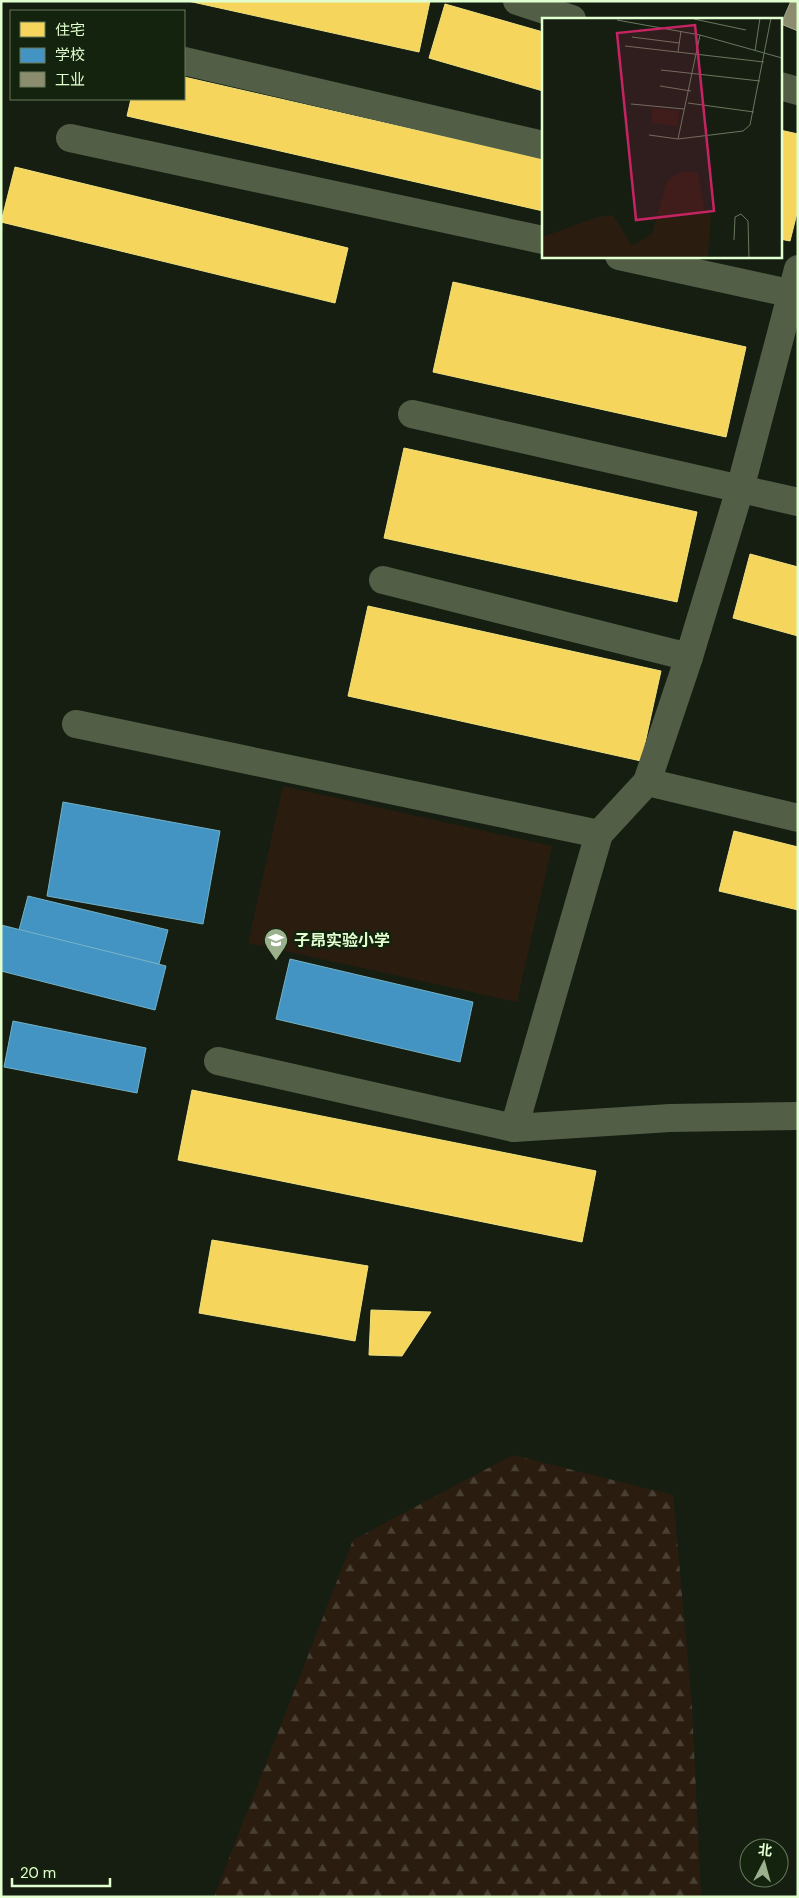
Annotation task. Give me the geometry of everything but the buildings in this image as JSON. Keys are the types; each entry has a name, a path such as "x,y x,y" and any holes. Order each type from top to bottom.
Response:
{"street":[{"path":"517,1 569,18"},
{"path":"185,61 542,145"},
{"path":"782,87 798,91"},
{"path":"70,138 542,240"},
{"path":"514,1128 599,834 647,782 689,656 740,489 796,286 632,258"},
{"path":"412,414 798,502"},
{"path":"384,580 689,656"},
{"path":"76,724 599,834"},
{"path":"647,782 798,818"},
{"path":"218,1061 514,1128 670,1118 798,1116"}],"green space":[{"path":"283,786 552,846 517,1002 248,943"},
{"path":"513,1455 673,1495 692,1707 701,1897 214,1897 353,1540"}],"place":[{"name":"子昂实验小学","path":"276,961"}]}
